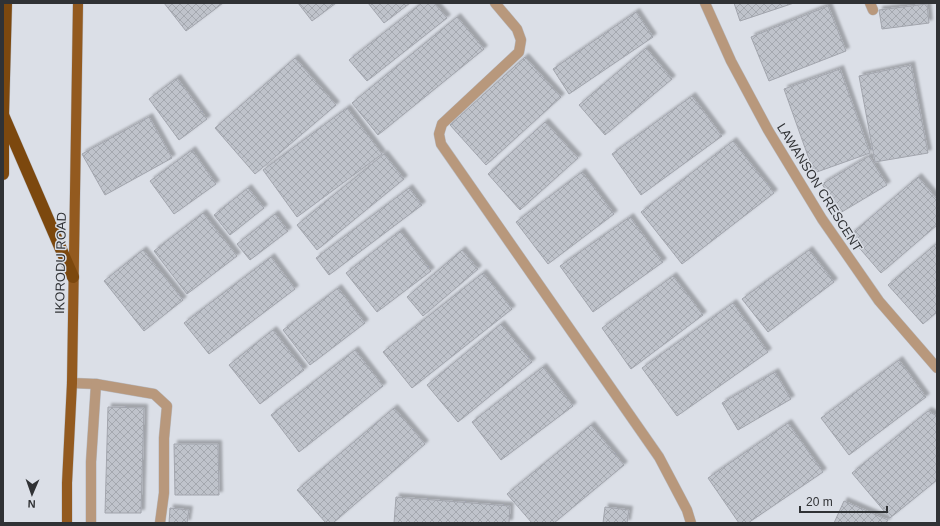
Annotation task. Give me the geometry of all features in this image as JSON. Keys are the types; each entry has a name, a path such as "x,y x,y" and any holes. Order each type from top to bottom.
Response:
{"highway":[{"path":"3,174 6,3"},
{"path":"3,115 73,276"}],"main road":[{"name":"IKORODU ROAD","path":"67,523 67,483 72,383 78,3"}],"street":[{"path":"495,3 517,29 521,40 519,52 442,124 439,134 441,144 659,457 687,510 691,523"},
{"name":"LAWANSON CRESCENT","path":"705,3 732,61 768,130 822,218 879,301 937,368"},
{"path":"72,383 96,384 154,394 166,406 164,438 164,492 160,523"},
{"path":"91,523 90,462 96,384"}],"building":[{"path":"164,3 223,3 186,31"},
{"path":"298,3 336,3 312,21"},
{"path":"368,3 410,3 384,23"},
{"path":"422,3 434,3 447,18 367,81 349,60"},
{"path":"734,3 794,3 740,21"},
{"path":"927,4 929,23 882,29 879,10"},
{"path":"828,6 846,51 769,81 751,37"},
{"path":"636,12 653,37 569,94 553,69"},
{"path":"457,17 484,49 378,135 352,103"},
{"path":"646,48 672,79 605,135 579,105"},
{"path":"525,57 561,97 486,165 450,125"},
{"path":"295,58 336,105 255,174 215,128"},
{"path":"911,65 928,153 875,162 859,76"},
{"path":"840,69 870,153 814,173 784,89"},
{"path":"177,78 207,119 179,140 149,99"},
{"path":"692,96 722,136 641,195 612,154"},
{"path":"347,108 382,154 297,217 263,170"},
{"path":"149,117 172,158 105,195 82,154"},
{"path":"545,122 578,158 520,210 488,174"},
{"path":"733,141 774,193 682,264 641,212"},
{"path":"192,150 216,184 174,214 150,181"},
{"path":"384,154 404,179 317,250 297,225"},
{"path":"869,156 887,185 840,213 822,184"},
{"path":"582,172 614,214 548,264 516,222"},
{"path":"918,177 937,199 937,225 881,273 849,236"},
{"path":"248,188 264,208 230,235 214,215"},
{"path":"409,188 422,205 329,275 316,258"},
{"path":"203,213 237,256 187,294 154,251"},
{"path":"275,214 288,231 250,260 237,244"},
{"path":"630,217 663,262 593,312 560,266"},
{"path":"400,231 431,271 377,312 346,273"},
{"path":"937,243 937,312 923,324 888,285"},
{"path":"143,250 183,300 144,331 104,281"},
{"path":"462,250 478,269 423,316 407,297"},
{"path":"809,250 834,282 768,332 742,299"},
{"path":"271,257 295,289 209,354 184,323"},
{"path":"483,273 512,309 412,388 383,352"},
{"path":"673,276 703,315 631,369 602,328"},
{"path":"338,288 365,323 310,365 283,330"},
{"path":"733,303 768,352 677,416 642,368"},
{"path":"501,324 532,362 458,422 427,385"},
{"path":"273,330 304,370 260,404 229,365"},
{"path":"355,350 383,386 299,452 271,415"},
{"path":"899,360 926,397 849,455 821,418"},
{"path":"543,367 573,406 501,460 472,422"},
{"path":"775,372 791,399 738,430 722,403"},
{"path":"108,407 144,408 141,513 105,513"},
{"path":"394,408 425,444 333,523 326,523 297,490"},
{"path":"928,411 937,416 937,480 890,518 852,473"},
{"path":"788,423 823,472 748,523 739,523 708,478"},
{"path":"591,425 624,465 554,523 532,523 507,494"},
{"path":"174,444 218,444 219,495 175,495"},
{"path":"396,497 510,506 509,523 394,523"},
{"path":"844,501 888,520 886,523 834,523"},
{"path":"605,507 629,510 627,523 603,523"},
{"path":"170,508 189,510 187,523 169,523"}]}
